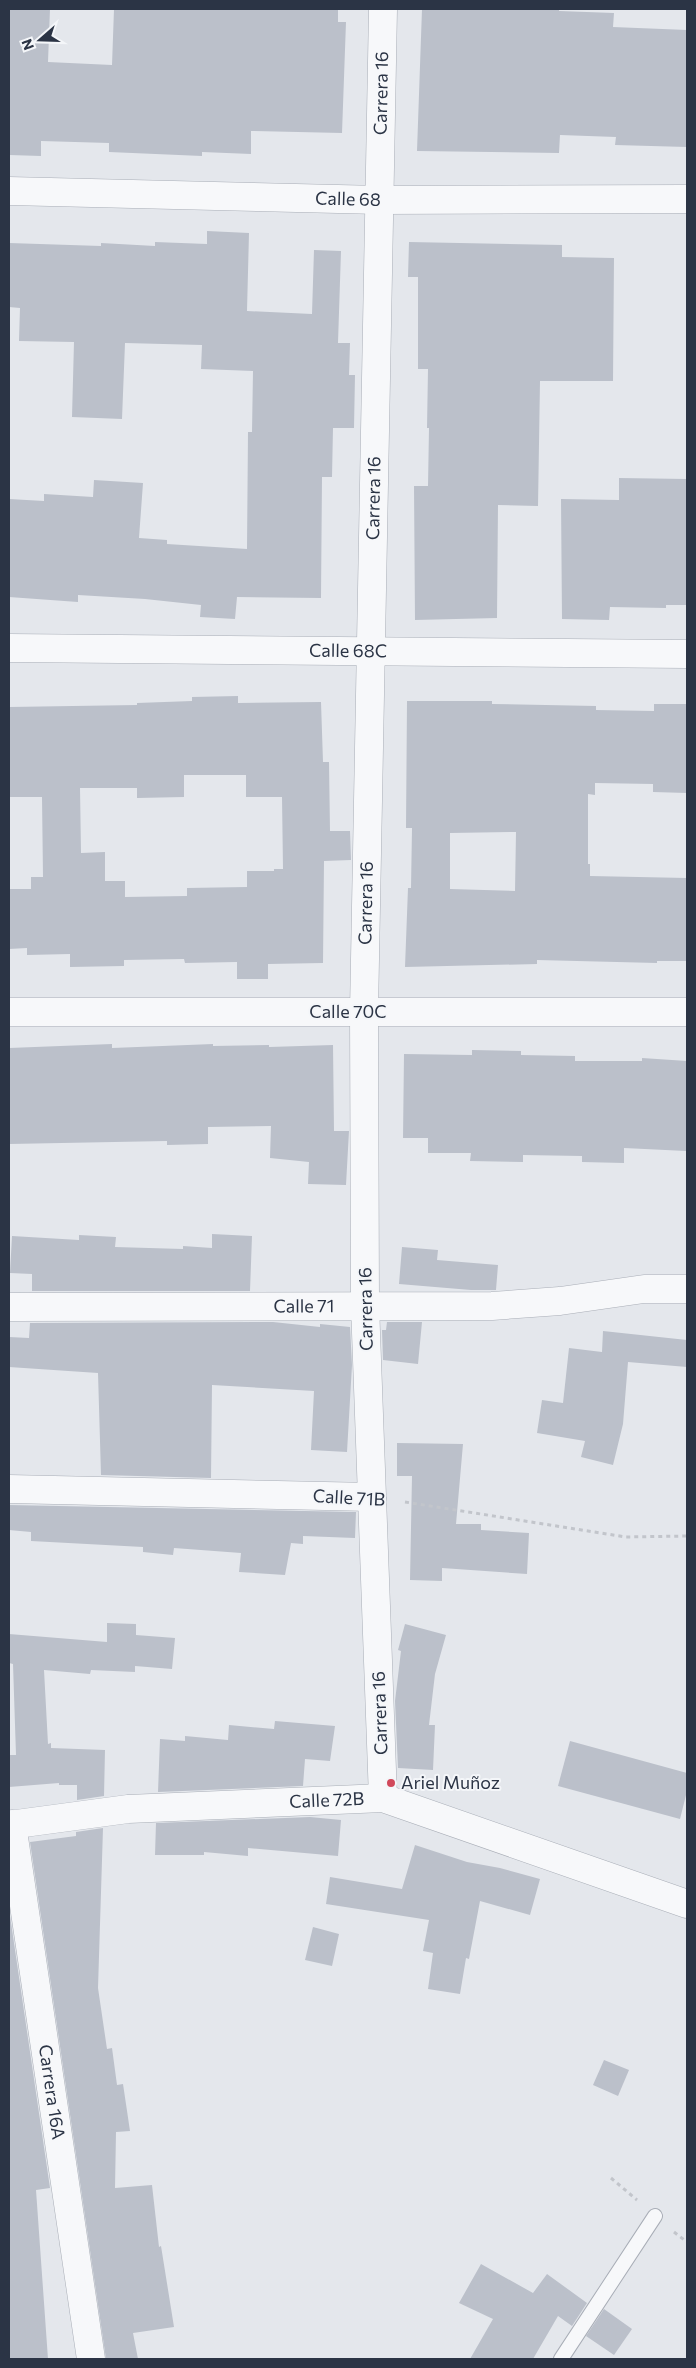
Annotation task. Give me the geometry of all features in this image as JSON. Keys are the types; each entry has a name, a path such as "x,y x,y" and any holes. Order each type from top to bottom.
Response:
{"street":[{"name":"Carrera 16","path":"383,9 364,1012 365,1305 383,1798"},
{"name":"Calle 68","path":"9,191 380,200 687,199"},
{"name":"Calle 68C","path":"9,648 687,654"},
{"name":"Calle 70C","path":"9,1012 687,1012"},
{"name":"Calle 71","path":"9,1307 492,1306 560,1301 644,1289 687,1289"},
{"name":"Calle 71B","path":"9,1489 372,1496"},
{"name":"Calle 72B","path":"10,1825 128,1809 383,1798 687,1904"},
{"name":"Carrera 16A","path":"10,1825 91,2359"}],"lane":[{"path":"562,2359 655,2216"}],"path":[{"name":"Calle 71B","path":"372,1496 626,1537 687,1536"}],"building":[{"path":"9,9 50,9 48,62 112,65 114,9 338,9 338,22 346,22 342,133 251,131 251,154 202,152 202,156 109,152 109,143 41,141 41,156 9,155"},
{"path":"422,9 559,9 559,11 614,13 613,27 687,30 687,147 615,145 616,137 560,135 559,153 417,151"},
{"path":"207,231 249,233 247,311 312,314 314,250 341,251 338,343 350,343 349,375 355,375 354,428 333,428 332,477 322,477 321,598 237,597 235,619 200,617 201,605 145,599 78,595 78,602 9,597 9,499 44,501 44,494 93,497 94,480 143,483 139,538 167,540 167,544 247,549 248,432 252,432 253,371 201,369 202,345 125,343 122,419 72,417 74,342 19,341 20,308 9,307 9,243 101,246 101,243 155,246 155,242 207,244"},
{"path":"409,242 562,245 562,257 614,258 613,381 540,381 538,506 498,505 497,618 415,620 414,486 428,486 429,428 427,428 428,369 418,369 418,277 408,277"},
{"path":"619,478 687,479 687,605 666,605 666,608 610,607 609,620 562,619 561,499 619,500"},
{"path":"238,696 238,703 321,702 323,762 329,762 330,831 350,831 351,860 324,861 323,963 268,964 268,979 237,979 237,962 185,963 184,959 124,960 124,966 70,967 70,954 27,955 27,948 9,949 9,889 31,889 31,877 43,877 42,797 9,797 9,707 137,705 137,703 192,701 192,697","holes":["184,775 246,775 246,797 282,797 283,869 247,871 247,887 187,888 187,896 125,897 125,881 105,881 105,852 81,853 80,788 137,788 137,798 184,797"]},
{"path":"407,701 492,701 492,704 596,706 596,710 654,711 654,704 687,704 687,793 653,792 653,784 595,783 595,795 588,794 588,864 590,864 590,876 687,878 687,961 657,961 657,963 537,960 537,964 405,967 408,888 411,888 412,828 406,828","holes":["516,832 515,891 450,889 450,833"]},
{"path":"112,1044 112,1048 213,1044 213,1046 269,1045 269,1047 333,1045 334,1131 349,1131 346,1185 308,1184 309,1162 270,1158 271,1126 208,1127 208,1144 167,1145 167,1141 9,1144 9,1048"},
{"path":"472,1050 521,1051 521,1055 575,1056 575,1061 642,1061 642,1058 687,1061 686,1151 624,1148 624,1163 582,1162 582,1156 523,1155 523,1162 470,1161 471,1153 428,1153 428,1138 403,1138 404,1054 472,1055"},
{"path":"212,1234 252,1236 250,1291 32,1291 32,1274 10,1273 12,1236 79,1240 79,1235 116,1237 115,1247 183,1249 183,1246 212,1248"},
{"path":"402,1247 438,1250 437,1260 498,1265 496,1290 471,1290 399,1284"},
{"path":"273,1322 320,1327 320,1324 350,1327 352,1365 347,1452 311,1450 314,1391 212,1385 211,1478 101,1475 98,1373 9,1367 9,1337 29,1338 30,1323"},
{"path":"387,1322 422,1322 418,1364 383,1360 382,1330 386,1330"},
{"path":"603,1331 687,1340 687,1367 628,1362 623,1424 613,1465 581,1457 585,1441 537,1433 542,1400 563,1403 569,1348 602,1352"},
{"path":"397,1443 463,1444 456,1524 481,1524 481,1530 529,1533 527,1574 442,1568 442,1581 410,1580 412,1476 397,1476"},
{"path":"9,1505 356,1512 355,1538 303,1536 303,1544 291,1543 285,1575 239,1572 241,1553 174,1548 173,1555 143,1552 143,1547 31,1541 31,1532 9,1530"},
{"path":"107,1623 136,1624 136,1635 175,1638 172,1669 135,1666 135,1672 91,1670 90,1674 44,1670 48,1744 51,1743 51,1748 105,1750 104,1796 77,1800 77,1785 59,1785 59,1783 9,1787 9,1755 16,1755 13,1664 9,1663 9,1634 107,1642"},
{"path":"405,1624 446,1635 435,1674 429,1725 435,1725 433,1770 398,1768 395,1701 401,1651 398,1650"},
{"path":"275,1721 335,1726 330,1761 305,1759 303,1786 158,1792 160,1739 185,1741 185,1736 228,1740 229,1725 274,1729"},
{"path":"570,1741 687,1773 687,1791 680,1819 558,1786"},
{"path":"310,1817 341,1820 338,1856 248,1848 248,1856 204,1852 204,1855 155,1855 156,1823"},
{"path":"103,1828 98,1988 107,2049 112,2048 117,2085 123,2084 130,2131 116,2132 115,2188 152,2185 159,2247 161,2246 174,2327 133,2333 138,2359 106,2359 30,1842 76,1836 76,1832"},
{"path":"415,1845 467,1862 500,1868 540,1879 530,1915 480,1901 469,1959 466,1958 460,1994 428,1989 433,1953 423,1951 429,1920 326,1904 330,1877 402,1889"},
{"path":"9,1909 50,2188 36,2190 48,2359 9,2359"},
{"path":"313,1927 339,1934 332,1966 305,1960"},
{"path":"604,2060 629,2070 618,2096 593,2085"},
{"path":"481,2264 533,2293 547,2274 587,2303 572,2326 558,2316 533,2359 470,2359 493,2319 459,2303"},
{"path":"604,2309 632,2329 614,2355 586,2336"}],"place":[{"name":"Ariel Muñoz","path":"391,1783"}]}
